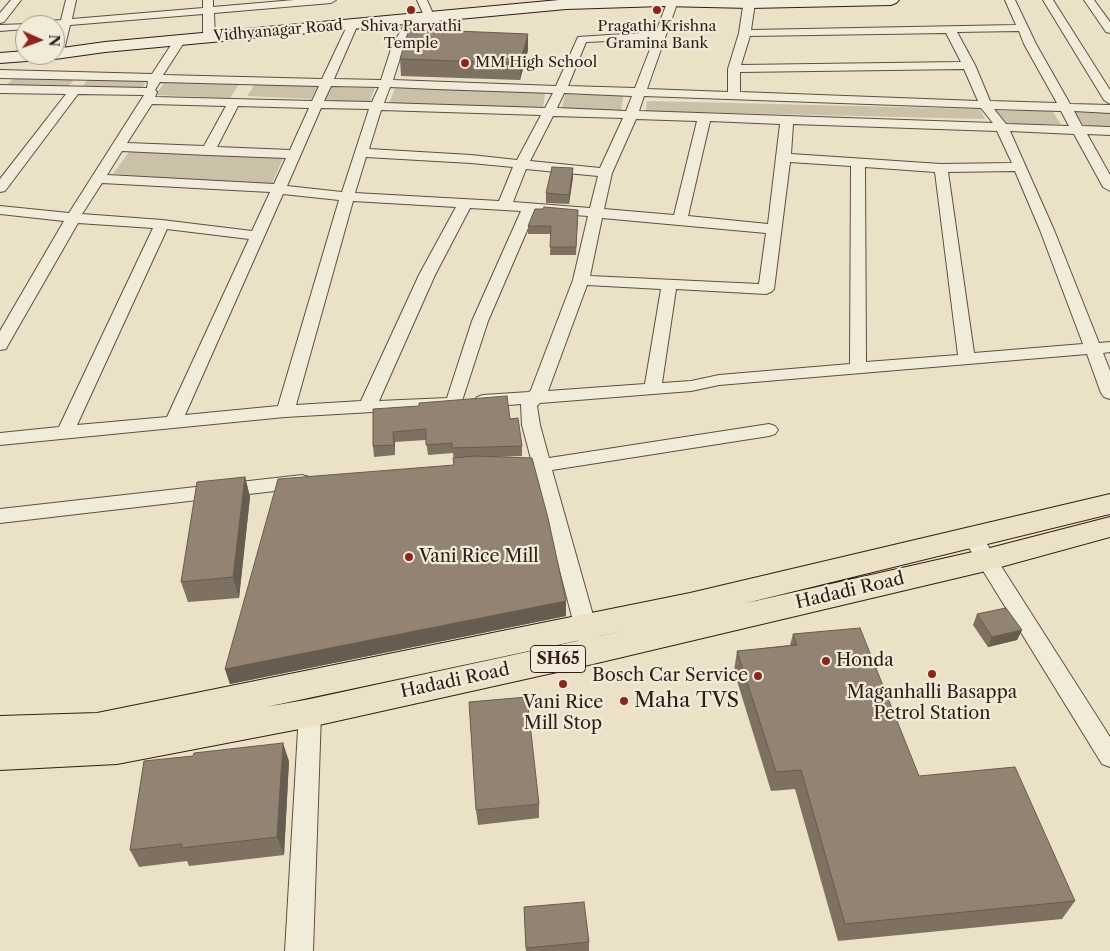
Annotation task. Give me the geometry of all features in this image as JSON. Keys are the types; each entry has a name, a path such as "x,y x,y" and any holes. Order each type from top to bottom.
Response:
{"main road":[{"path":"980,549 1110,504"},
{"name":"Hadadi Road","path":"0,755 117,749 310,712 589,639 980,549 1110,527"},
{"path":"0,731 97,728 589,639"}],"street":[{"path":"0,20 16,0"},
{"path":"71,0 66,22 208,5 330,0"},
{"path":"422,0 429,16"},
{"name":"Vidhyanagar Road","path":"65,53 565,2 891,0"},
{"path":"1010,0 1030,44 1110,187"},
{"path":"1048,0 1110,100"},
{"path":"1088,0 1110,30"},
{"path":"589,639 531,425 528,406 539,391 581,280 605,173 631,115 661,35 666,1"},
{"path":"734,97 734,68 745,34 749,1"},
{"path":"208,5 209,38"},
{"path":"285,411 347,197 376,106 386,84 398,46 412,18"},
{"path":"173,423 353,24"},
{"path":"0,28 15,27"},
{"path":"745,34 1022,28"},
{"path":"950,29 969,65 986,106 1002,127 1020,167 1047,230 1110,393"},
{"path":"504,206 522,164 560,90 582,39 661,35"},
{"path":"0,345 73,218 150,96 155,78 179,41"},
{"name":"Vidhyanagar Road","path":"0,58 15,57"},
{"path":"734,68 969,65"},
{"path":"0,74 327,82 1110,109"},
{"path":"0,89 74,91 234,102 1110,131"},
{"path":"0,188 74,91"},
{"path":"208,151 234,102"},
{"path":"680,220 704,118"},
{"path":"581,280 669,286 766,289 784,158 787,120"},
{"path":"119,147 295,154"},
{"path":"361,153 471,159 605,173"},
{"path":"784,158 941,168 1020,167"},
{"path":"858,163 858,369"},
{"path":"941,168 967,360"},
{"path":"98,179 279,189 347,197 504,206 774,229"},
{"path":"367,407 427,275 465,204"},
{"path":"454,403 480,320 530,208"},
{"path":"0,210 73,218 162,224 258,236"},
{"path":"65,434 162,224"},
{"path":"653,388 669,286"},
{"path":"0,439 285,411 454,403 691,386 719,380 1110,347"},
{"path":"486,464 542,465 769,430"},
{"path":"0,516 322,479"},
{"path":"980,549 1054,664 1110,757"},
{"path":"299,951 310,712"}],"shaded area":[{"path":"14,78 74,80 65,90 4,87"},
{"path":"88,79 147,80 140,91 80,90"},
{"path":"166,81 239,84 230,98 155,95"},
{"path":"255,84 318,86 311,99 247,96"},
{"path":"331,87 375,88 369,103 324,102"},
{"path":"395,88 545,93 543,108 389,104"},
{"path":"565,94 623,96 621,111 562,108"},
{"path":"647,101 980,109 985,119 646,111"},
{"path":"995,111 1052,111 1061,124 1003,124"},
{"path":"1075,112 1110,113 1110,126 1084,126"},
{"path":"129,152 283,158 270,188 113,174"}],"building":[{"path":"409,29 528,34 520,63 400,59"},
{"path":"552,167 573,168 569,195 546,193"},
{"path":"544,207 578,210 576,247 550,247 551,226 528,226 535,209 543,209"},
{"path":"507,396 510,419 518,418 522,446 452,448 452,443 426,445 426,429 393,432 394,445 373,446 373,409 419,406 419,403"},
{"name":"Vani Rice Mill","path":"475,456 532,458 548,518 566,601 225,669 278,479 454,465 453,458"},
{"path":"245,477 233,577 181,582 197,482"},
{"path":"1006,608 1022,630 992,637 977,614"},
{"path":"860,628 919,776 1015,767 1075,901 845,924 801,770 776,772 737,651 797,645 793,634"},
{"path":"527,697 539,804 476,810 469,702"},
{"path":"283,743 277,837 181,848 182,844 130,850 144,761 193,756 194,753"},
{"path":"584,902 589,942 526,948 524,907"}],"place":[{"name":"Shiva Parvathi Temple","path":"411,10"},
{"name":"Pragathi Krishna Gramina Bank","path":"657,10"},
{"name":"MM High School","path":"465,63"},
{"name":"Vani Rice Mill","path":"409,557"},
{"name":"Honda","path":"826,661"},
{"name":"Maganhalli Basappa Petrol Station","path":"932,674"},
{"name":"Bosch Car Service","path":"758,676"},
{"name":"Vani Rice Mill Stop","path":"563,684"},
{"name":"Maha TVS","path":"624,701"}]}
